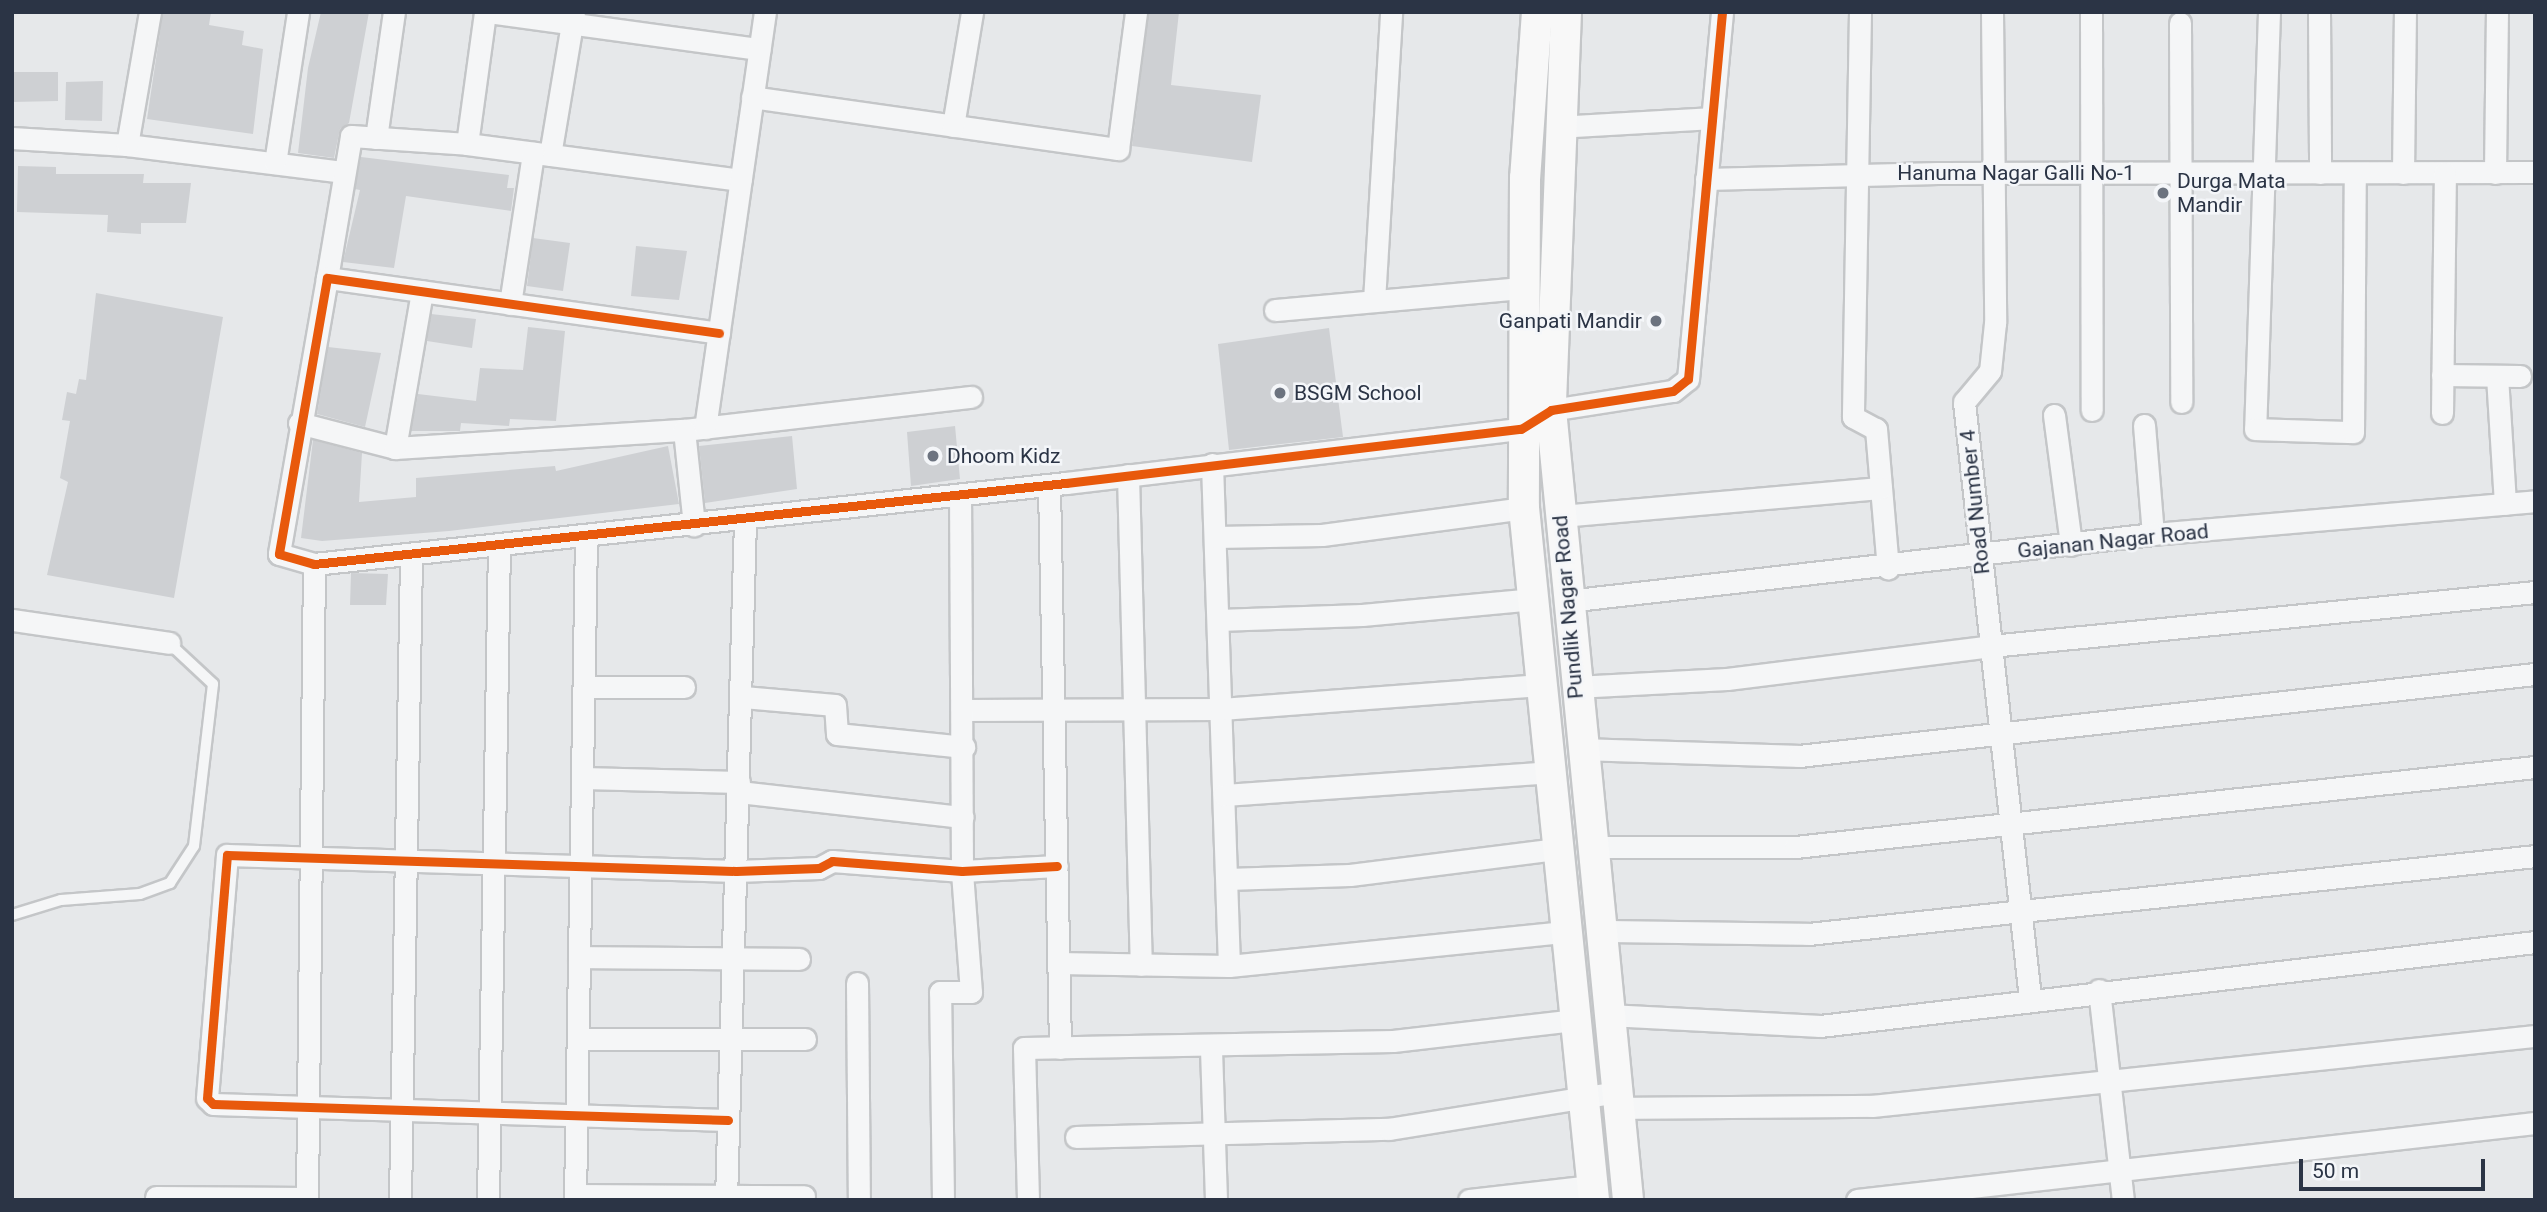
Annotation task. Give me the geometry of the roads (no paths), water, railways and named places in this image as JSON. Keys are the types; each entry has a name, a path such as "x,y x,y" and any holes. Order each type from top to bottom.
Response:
{"main road":[{"name":"Pundlik Nagar Road","path":"1537,12 1522,288 1521,429 1524,508 1593,1193"},
{"name":"Pundlik Nagar Road","path":"1566,12 1558,127 1551,410 1575,687 1628,1200"}],"street":[{"path":"127,145 150,12"},
{"path":"275,163 298,12"},
{"path":"376,138 394,12"},
{"path":"467,144 487,12 573,18 759,49"},
{"path":"705,428 765,12"},
{"path":"953,126 972,12"},
{"path":"752,97 1118,149 1136,12"},
{"path":"1374,301 1391,12"},
{"path":"741,180 467,144 351,136 299,422 279,554 314,564 1049,485 1521,429 1551,410 1673,391 1688,379 1722,12"},
{"path":"1860,12 1853,417 1875,429 1888,568"},
{"name":"Road Number 4","path":"1992,12 1990,371 1964,402 2030,999"},
{"path":"2091,12 2092,410"},
{"path":"2269,12 2255,429 2353,432 2355,173"},
{"path":"2319,12 2319,173"},
{"path":"2403,173 2404,12"},
{"path":"2495,173 2497,12"},
{"path":"510,304 573,18"},
{"path":"2180,23 2178,173 2181,402"},
{"path":"1558,127 1712,118"},
{"path":"12,138 127,145 344,172"},
{"name":"Hanuma Nagar Galli No-1","path":"1706,179 1859,174 2535,172"},
{"path":"2442,413 2445,173"},
{"path":"327,278 719,333"},
{"path":"1275,310 1522,288"},
{"path":"395,447 422,291"},
{"path":"2442,375 2520,376"},
{"path":"2497,376 2505,504"},
{"path":"299,422 395,447 684,430 971,397"},
{"path":"2054,415 2071,545"},
{"path":"2144,425 2153,534"},
{"path":"684,430 694,525"},
{"path":"1212,464 1229,966"},
{"path":"1128,475 1141,965"},
{"path":"1049,485 1060,1048"},
{"path":"1560,516 1881,488"},
{"path":"943,1200 940,992 971,992 962,870 964,710 960,495"},
{"name":"Gajanan Nagar Road","path":"1567,601 1888,568 2153,534 2535,501"},
{"path":"1216,537 1322,534 1524,508"},
{"path":"726,1198 743,697 745,519"},
{"path":"586,536 575,1197 804,1196"},
{"path":"488,1200 499,545"},
{"path":"400,1200 411,554"},
{"path":"156,1197 307,1199 314,858 314,564"},
{"path":"1575,687 1727,679 1991,646 2535,592"},
{"path":"1218,620 1362,615 1534,599"},
{"path":"12,620 169,643"},
{"path":"1582,749 1799,756 2535,674"},
{"path":"964,710 1134,705 1221,709 1541,685"},
{"path":"585,687 684,687"},
{"path":"743,697 835,705 837,734 964,747"},
{"path":"1592,847 1796,847 2010,826 2535,767"},
{"path":"1224,795 1549,772"},
{"path":"583,778 739,787 963,817"},
{"path":"1227,879 1350,875 1557,849"},
{"path":"727,1120 214,1104 207,1098 227,855 736,871 819,868 832,861 962,870 1057,866"},
{"path":"1601,932 1808,934 2535,856"},
{"path":"1058,963 1229,966 1565,932"},
{"path":"1609,1015 1820,1026 2099,990 2535,942"},
{"path":"579,957 799,960"},
{"path":"856,984 859,1200"},
{"path":"2099,990 2123,1200"},
{"path":"1028,1200 1024,1048 1211,1049 1393,1041 1574,1020"},
{"path":"1076,1137 1389,1129 1584,1096 1618,1100 1871,1106 2535,1036"},
{"path":"578,1039 805,1039"},
{"path":"1211,1049 1216,1200"},
{"path":"1857,1200 2119,1168 2535,1123"},
{"path":"1469,1200 1593,1193"}],"lane":[{"path":"12,915 61,900 140,894 170,883 194,846 213,684 169,643"}],"place":[{"name":"Durga Mata Mandir","path":"2163,193"},
{"name":"Ganpati Mandir","path":"1656,321"},
{"name":"BSGM School","path":"1280,393"},
{"name":"Dhoom Kidz","path":"933,456"}]}
